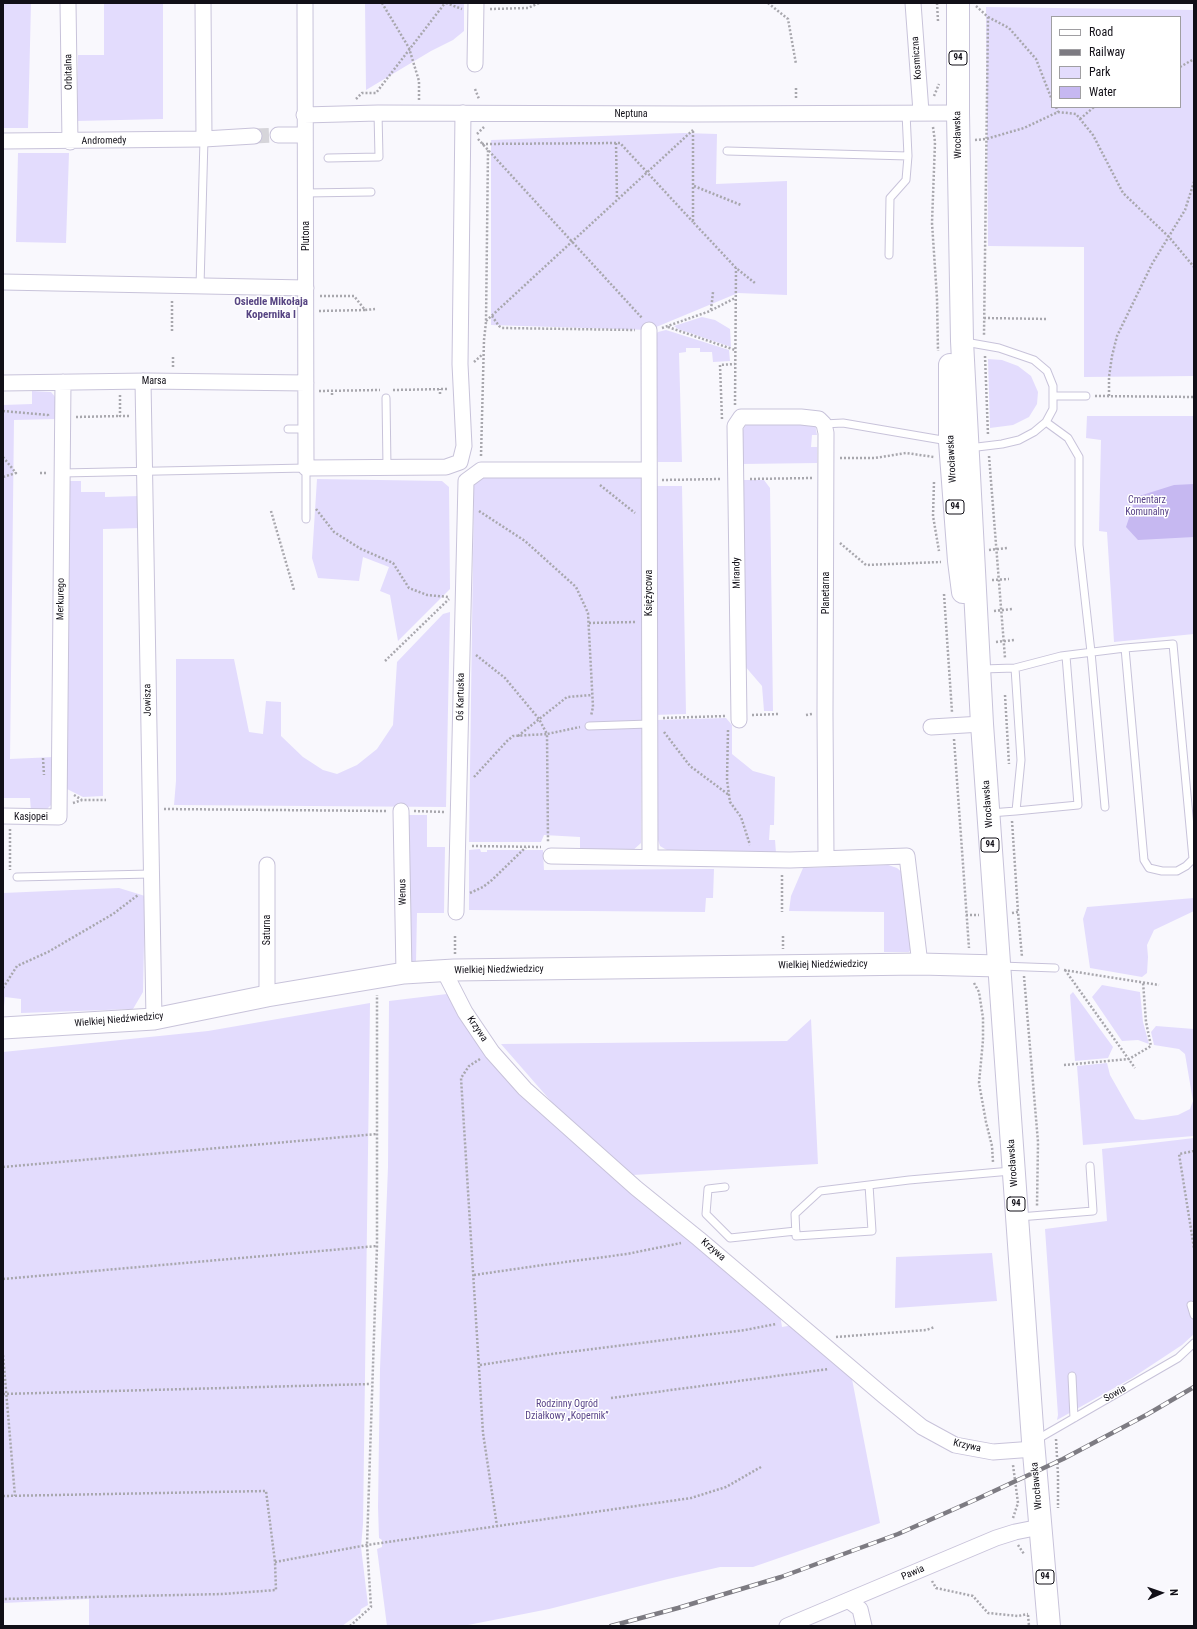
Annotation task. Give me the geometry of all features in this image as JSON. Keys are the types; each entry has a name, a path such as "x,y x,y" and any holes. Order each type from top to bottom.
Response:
{"main road":[{"name":"Wrocławska","path":"958,3 958,141 962,341 959,561 982,724"},
{"name":"Wrocławska","path":"961,290 950,349 980,670 982,724 999,966 1004,1172 1027,1216 1034,1445 1049,1626"}],"street":[{"name":"Orbitalna","path":"68,3 70,142"},
{"path":"203,3 204,140"},
{"name":"Plutona","path":"304,3 305,193 310,292 306,383 306,468"},
{"name":"Kosmiczna","path":"913,3 927,112"},
{"path":"475,64 476,6"},
{"name":"Neptuna","path":"304,115 378,113 958,113"},
{"path":"306,468 446,467 460,462 464,446 460,364 463,113"},
{"path":"278,135 305,135"},
{"name":"Andromedy","path":"3,141 70,142 204,140 254,136"},
{"path":"3,282 172,287 200,286 310,292"},
{"name":"Księżycowa","path":"649,330 650,857"},
{"name":"Marsa","path":"3,383 143,381 306,383"},
{"name":"Jowisza","path":"143,381 154,1019"},
{"name":"Merkurego","path":"59,812 55,473 63,417 63,382"},
{"path":"728,426 742,417 801,417 819,419 824,424"},
{"name":"Planetarna","path":"824,424 826,460 826,858"},
{"name":"Mirandy","path":"728,426 735,479 732,720"},
{"path":"481,470 582,470 649,475"},
{"name":"Oś Kartuska","path":"456,905 466,481 481,470"},
{"path":"931,727 982,724"},
{"name":"Wenus","path":"401,811 404,973"},
{"name":"Kasjopei","path":"6,816 59,812"},
{"path":"551,856 782,860 907,856 920,964"},
{"name":"Saturna","path":"267,865 267,996"},
{"name":"Wielkiej Niedźwiedzicy","path":"3,1028 154,1019 267,996 404,973 444,970 920,964 999,966"},
{"name":"Krzywa","path":"444,970 465,1012 492,1052 525,1089 636,1188 796,1320 816,1339 922,1427 955,1445 993,1452 1011,1451 1034,1445"},
{"name":"Pawia","path":"787,1626 996,1538 1015,1532 1040,1527"},
{"path":"849,1601 860,1609 864,1626"}],"lane":[{"path":"328,158 379,157 378,113"},
{"path":"889,255 890,198 906,180 908,156 906,113"},
{"path":"200,286 204,140"},
{"path":"727,151 908,156"},
{"path":"305,193 371,192"},
{"path":"824,424 843,423 960,444 1002,444 1019,440 1034,432 1046,422 1053,409 1053,386 1047,371 1034,360 999,348 962,341"},
{"path":"1053,396 1086,396"},
{"path":"386,398 387,467"},
{"path":"1046,422 1068,438 1079,457 1079,545 1091,652 1105,807"},
{"path":"288,429 306,429"},
{"path":"55,473 306,468 306,519"},
{"path":"980,670 1015,668 1066,656 1091,652 1125,648 1173,644 1193,859 1186,866 1177,870 1162,872 1149,868 1144,860 1125,648"},
{"path":"988,813 1078,805 1066,656"},
{"path":"1015,668 1021,760 1016,811"},
{"path":"589,726 650,720"},
{"path":"17,877 151,879"},
{"path":"999,966 1055,968"},
{"path":"1027,1216 1093,1211 1090,1166"},
{"path":"869,1185 872,1231 796,1236 795,1214 820,1191 869,1185 1004,1172"},
{"path":"725,1187 708,1189 706,1214 730,1238 796,1231"},
{"path":"1191,1305 1194,1315"},
{"name":"Sowia","path":"1034,1445 1055,1429 1178,1358 1194,1343"},
{"path":"1072,1376 1074,1418"}],"path":[{"path":"382,3 409,48 419,82 419,113"},
{"path":"352,102 362,93 376,93 445,3"},
{"path":"476,6 522,8 539,3"},
{"path":"768,3 788,19 796,64"},
{"path":"937,3 939,23"},
{"path":"976,3 976,7 988,17 1009,28 1036,60 1051,98"},
{"path":"988,17 984,346 960,444 996,549 1004,641 1005,659 1003,669"},
{"path":"1181,66 1194,59"},
{"path":"938,353 937,298 933,243 935,142 927,112 939,86 939,79"},
{"path":"1056,108 1058,112"},
{"path":"1080,119 1093,108"},
{"path":"958,141 986,139 1024,128 1058,112 1076,114 1093,135 1122,193 1169,237 1194,267"},
{"path":"692,114 694,186 693,222"},
{"path":"486,322 616,199 693,130"},
{"path":"475,136 649,326 649,330 502,328 492,316"},
{"path":"616,143 616,199"},
{"path":"482,144 620,143 736,268 755,283"},
{"path":"481,470 484,340 486,322 488,150"},
{"path":"1109,396 1109,377 1117,336 1149,271 1185,210 1194,182"},
{"path":"694,186 741,205"},
{"path":"728,426 734,364 736,268"},
{"path":"172,287 172,331"},
{"path":"310,292 354,296 365,310"},
{"path":"710,311 713,292"},
{"path":"734,350 668,327 710,311 735,298"},
{"path":"329,311 375,309"},
{"path":"984,318 1048,318"},
{"path":"728,426 720,365 734,364"},
{"path":"380,384 380,390"},
{"path":"1086,396 1194,397"},
{"path":"3,411 48,415 48,422"},
{"path":"63,417 120,416"},
{"path":"826,460 846,457 875,458 906,453 935,457 960,444"},
{"path":"3,457 16,473 3,477"},
{"path":"935,457 935,462"},
{"path":"48,466 55,473"},
{"path":"582,470 638,515"},
{"path":"649,475 700,479 826,478"},
{"path":"934,478 933,516 942,568"},
{"path":"306,493 334,532 361,549 393,563 409,588 427,595 451,597 385,661"},
{"path":"459,793 506,741 513,736 547,734 589,726 592,707 588,613 576,588 525,541 465,503"},
{"path":"271,511 294,590"},
{"path":"826,530 866,565 941,562"},
{"path":"989,550 1007,548"},
{"path":"991,580 1009,579"},
{"path":"944,591 969,949 966,952 968,979 975,983 979,992 983,1018 983,1040 979,1083 986,1122 992,1146 1004,1172"},
{"path":"993,611 1012,609"},
{"path":"589,623 638,622 638,615"},
{"path":"996,642 1014,640"},
{"path":"458,846 548,847 547,734 539,719 505,678 462,643"},
{"path":"518,736 567,696 592,695"},
{"path":"650,720 732,720 727,780 730,802 741,817 755,859"},
{"path":"650,720 690,766 729,795"},
{"path":"59,812 82,800 106,800"},
{"path":"150,806 168,810 458,812"},
{"path":"6,816 10,877 17,877"},
{"path":"456,905 492,880 526,846"},
{"path":"782,860 782,912"},
{"path":"3,988 17,966 48,952 113,914 151,879"},
{"path":"966,916 1018,912 1038,1142 1027,1216"},
{"path":"1055,968 1159,985"},
{"path":"1064,970 1134,1068"},
{"path":"350,1626 371,1607 367,1546 371,1384 377,1246 377,978"},
{"path":"1064,1065 1129,1059 1151,1046 1146,1022 1143,982"},
{"path":"492,1052 469,1066 461,1078 480,1365 483,1433 497,1526"},
{"path":"3,1167 377,1134"},
{"path":"1194,1152 1179,1154 1194,1248"},
{"path":"1189,1217 1194,1216"},
{"path":"474,1276 627,1254 699,1239"},
{"path":"3,1279 377,1246"},
{"path":"480,1365 552,1354 745,1330 796,1320"},
{"path":"816,1339 926,1330 935,1327"},
{"path":"3,1355 5,1394 15,1496"},
{"path":"611,1398 712,1386 848,1366"},
{"path":"5,1394 371,1384"},
{"path":"1055,1429 1058,1474 1058,1513"},
{"path":"1011,1451 1018,1503 1012,1517 1018,1546 1024,1552 1024,1560"},
{"path":"276,1562 367,1546 691,1498 726,1487 761,1467"},
{"path":"3,1496 266,1491 276,1562 276,1590 223,1594 3,1599"},
{"path":"925,1568 936,1588 973,1596 988,1612 1018,1616 1028,1614"},
{"path":"1028,1607 1029,1626"}],"green space":[{"path":"3,3 31,3 28,128 3,128"},
{"path":"104,3 163,3 163,119 77,121 78,55 104,55"},
{"path":"365,3 464,3 464,31 453,40 431,51 366,90"},
{"path":"986,7 1194,10 1194,376 1084,377 1084,247 988,246"},
{"path":"684,133 717,134 716,184 787,181 787,295 738,293 649,330 491,325 491,140"},
{"path":"18,153 69,153 66,243 16,242"},
{"path":"702,317 715,320 730,329 731,347 678,329 674,326"},
{"path":"666,330 729,350 730,361 713,362 712,352 700,352 700,348 686,348 686,352 679,353 682,462 658,462 653,337 658,332"},
{"path":"988,359 1002,360 1018,366 1031,376 1038,392 1037,404 1029,417 1013,425 990,428"},
{"path":"32,391 51,392 57,399 57,419 14,420 10,759 54,757 52,804 47,809 31,811 30,798 3,798 3,405 32,404"},
{"name":"Cmentarz Komunalny","path":"1087,416 1194,416 1194,634 1114,642 1107,532 1099,531 1101,440 1086,438"},
{"path":"750,422 815,424 817,435 812,435 811,447 817,447 817,463 742,464 741,434 745,426"},
{"path":"481,476 642,477 641,843 631,852 580,850 580,837 544,835 541,842 469,842 474,484"},
{"path":"317,479 442,481 449,487 450,589 398,641 390,595 380,591 389,567 363,557 359,581 318,578 312,558"},
{"path":"742,480 764,480 770,488 773,711 764,711 762,686 744,665"},
{"path":"69,481 81,481 81,492 105,492 105,497 140,496 141,528 103,529 103,796 83,797 65,788"},
{"path":"654,486 682,486 686,714 653,715"},
{"path":"450,612 446,807 174,805 176,781 176,659 234,659 249,732 263,734 266,701 281,702 281,736 303,757 323,770 337,774 357,765 377,749 393,725 397,662 443,614"},
{"path":"726,718 732,725 732,754 753,771 775,777 774,825 770,825 769,840 775,840 776,853 669,851 660,846 656,834 656,720"},
{"path":"406,815 427,815 427,847 445,847 444,913 417,913 416,962 406,962"},
{"path":"480,849 481,852 487,852 487,850 543,850 544,870 714,869 713,898 706,898 705,912 469,910 469,850"},
{"path":"888,865 897,868 904,874 911,949 909,952 884,952 884,912 789,911 791,896 803,868"},
{"path":"119,888 145,896 143,992 133,1009 21,1013 21,999 5,997 3,1015 3,893"},
{"path":"1194,898 1194,911 1154,930 1147,945 1147,973 1142,977 1090,968 1083,919 1087,907"},
{"path":"1102,985 1140,992 1143,1022 1149,1044 1138,1040 1122,1041 1092,997"},
{"path":"1073,992 1113,1047 1108,1058 1075,1061 1070,995"},
{"name":"Rodzinny Ogród Działkowy „Kopernik”","path":"447,994 497,1065 780,1314 782,1327 793,1325 851,1374 880,1523 753,1567 720,1567 549,1609 463,1626 387,1626 377,1549 382,1547 382,1540 379,1538 378,1507 380,1369 388,1167 389,1001"},
{"path":"370,1003 363,1524 361,1547 368,1605 361,1609 360,1613 342,1626 120,1626 89,1625 89,1599 3,1603 3,1052 208,1031"},
{"path":"811,1019 818,1164 633,1175 563,1115 501,1044 787,1041"},
{"path":"1156,1026 1194,1029 1194,1136 1083,1145 1077,1066 1107,1063 1110,1075 1135,1119 1143,1120 1178,1115 1190,1109 1193,1101 1185,1054 1179,1049 1154,1045 1151,1032"},
{"path":"1194,1138 1194,1334 1182,1345 1132,1378 1057,1420 1058,1415 1045,1229 1107,1221 1102,1149"},
{"path":"992,1253 997,1301 895,1308 896,1257"}],"water":[{"path":"1194,484 1194,537 1138,540 1126,527 1136,497 1174,485"}],"tunnel":[{"path":"254,136 278,135"}],"railway":[{"path":"611,1626 678,1608 781,1577 898,1534 1063,1459 1148,1414 1194,1387"}],"district":[{"name":"Osiedle Mikołaja Kopernika I","path":"271,308"}]}
